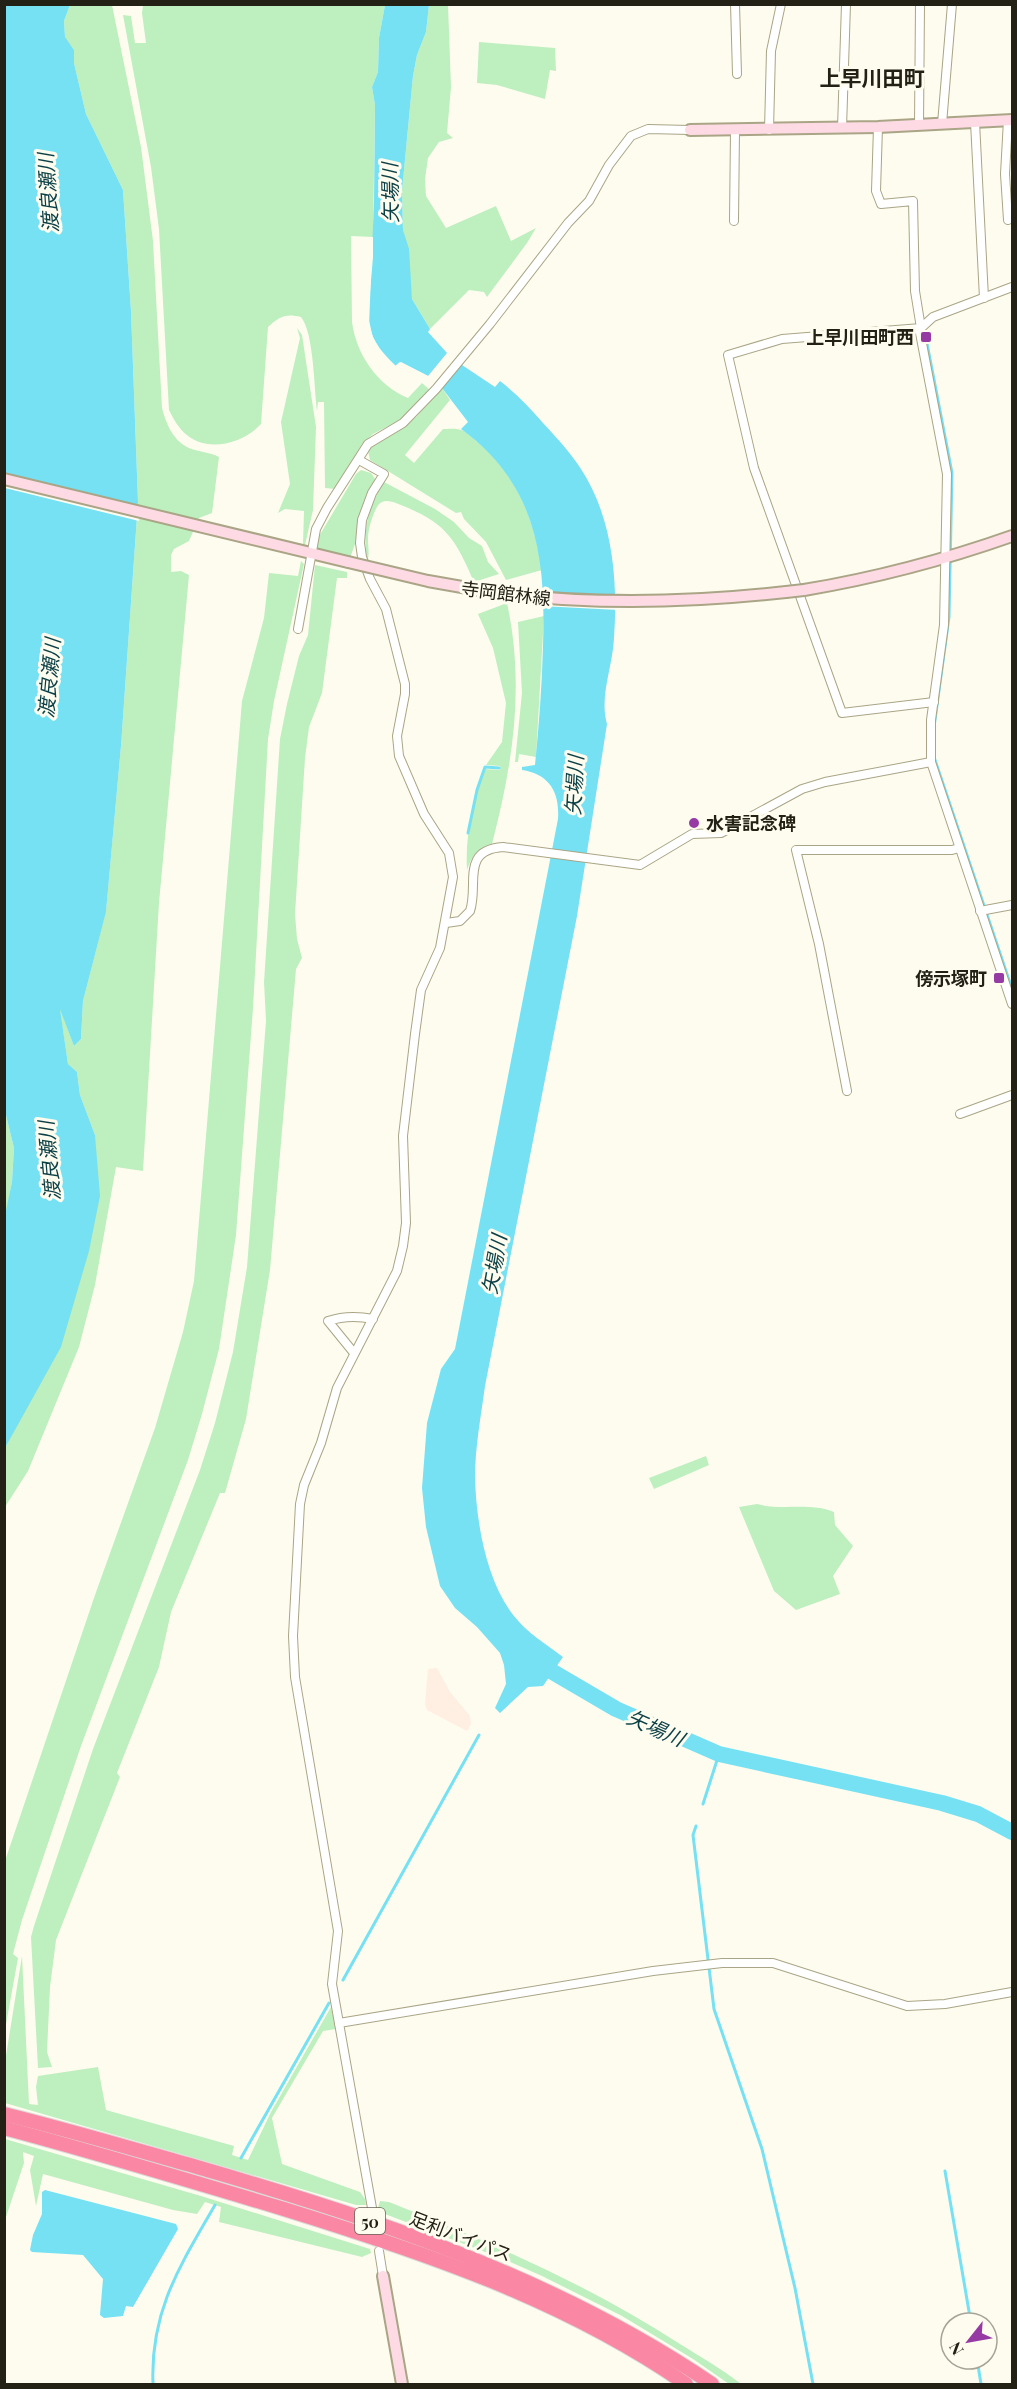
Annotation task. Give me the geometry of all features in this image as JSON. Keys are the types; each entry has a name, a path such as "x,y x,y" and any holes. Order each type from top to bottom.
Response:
{"highway":[{"name":"足利バイパス","path":"4,2114 252,2183 381,2224 455,2252 525,2280 597,2314 643,2340 712,2385"},
{"name":"足利バイパス","path":"4,2128 367,2235 450,2265 517,2291 592,2328 686,2385"}],"main road":[{"path":"690,130 878,127 1010,120"},
{"name":"寺岡館林線","path":"4,479 428,581 496,593 586,601 654,602 804,590 862,580 945,559 1012,536"},
{"path":"383,2276 402,2385"}],"street":[{"path":"735,4 737,74"},
{"path":"769,130 771,51 781,4"},
{"path":"843,128 846,4"},
{"path":"919,125 920,4"},
{"path":"942,124 952,4"},
{"path":"1008,220 1005,174 1010,120"},
{"path":"975,122 984,298"},
{"path":"878,127 876,192 881,204 912,201 915,291 920,333 947,474 944,625 930,731 931,762 1012,1005"},
{"path":"297,629 308,553 316,529 368,444 403,423 436,389 490,324 568,223 589,201 609,165 631,136 648,129 690,130"},
{"path":"734,221 735,130"},
{"path":"934,702 842,713 754,468 728,356 782,339 921,328 933,317 1012,287"},
{"path":"359,460 384,474 366,506 360,543 366,569 386,609 405,684 397,736 399,756 424,814 446,847 451,860 453,877 440,948 421,990 415,1034 403,1136 406,1223 403,1246 397,1271 338,1388 321,1443 304,1485 297,1533 293,1636 295,1677 339,1931 332,1984 372,2208"},
{"path":"446,923 460,921 470,911 473,867 488,850 502,848 634,866 646,863 692,834 721,833 802,789 825,782 931,762"},
{"path":"847,1091 819,944 796,850 960,848"},
{"path":"980,911 1012,905"},
{"path":"960,1114 1012,1095"},
{"path":"354,1353 328,1321 339,1317 373,1319"},
{"path":"339,2023 653,1971 722,1963 773,1963 907,2006 945,2004 1012,1992"},
{"path":"379,2251 383,2276"}],"shaded area":[{"path":"437,1668 450,1692 470,1716 471,1724 467,1731 427,1710 425,1704 428,1669"}],"green space":[{"path":"70,5 112,5 141,147 153,241 162,408 170,430 177,440 191,449 219,457 212,513 199,518 189,541 174,549 171,555 171,572 181,571 189,575 159,903 143,1171 116,1167 95,1285 79,1347 28,1471 5,1507 5,1448 32,1396 95,1135 80,1095 77,1072 68,1064 59,1004 74,1046 81,1039 83,1001 106,911 121,746 138,502 131,311 123,190 86,114 74,63 74,50 65,38 64,21"},
{"path":"143,5 385,5 379,38 378,72 372,87 375,105 373,237 351,236 352,322 358,346 364,357 387,386 408,398 422,383 431,391 400,420 373,434 362,444 335,489 325,488 324,402 318,402 317,411 309,335 301,317 291,315 283,317 268,327 261,424 246,436 227,443 206,444 197,441 185,433 169,410 159,229 151,167 123,15 131,16 135,43 146,43"},
{"path":"429,5 448,5 451,87 447,133 453,138 439,142 428,158 425,179 426,196 446,228 496,206 511,241 536,228 487,297 484,292 469,290 430,329 412,299 403,230 402,191 413,76 417,55 426,32"},
{"path":"479,42 555,48 556,71 550,70 545,99 497,85 477,83"},
{"path":"297,328 302,335 316,427 313,510 305,545 303,544 304,511 285,509 278,513 290,484 281,422 300,338"},
{"path":"442,388 450,400 405,455 414,463 443,429 459,429 469,434 505,470 523,501 535,535 542,570 506,580 486,542 464,519 461,512 456,513 370,460 368,451 371,447 416,417"},
{"path":"361,470 371,473 375,479 359,515 355,544 350,558 320,550 317,547 318,538 356,474"},
{"path":"384,482 435,509 454,522 469,538 482,546 488,562 499,574 474,582 461,554 439,526 429,518 390,501 379,504 373,516 368,535 367,561 366,529 370,511"},
{"path":"301,561 304,564 268,739 253,1008 236,1235 219,1349 188,1460 81,1746 22,1920 13,1954 18,1958 5,2030 5,1861 95,1595 155,1428 183,1332 194,1281 242,701 264,618 269,573 298,576"},
{"path":"315,565 347,572 347,578 337,578 322,693 309,727 305,758 295,914 297,939 302,958 296,969 270,1270 246,1419 225,1493 220,1493 171,1612 159,1667 117,1773 120,1777 56,1940 50,1987 47,2052 52,2067 38,2068 31,1937 93,1749 200,1470 233,1352 247,1267 266,1021 264,982 280,739 299,656 308,635"},
{"path":"507,603 515,664 516,694 511,754 492,844 476,853 467,870 467,844 471,819 484,769 500,770 500,766 486,765 502,742 506,703 493,648 478,614"},
{"path":"544,616 536,757 519,754 518,762 515,762 522,693 518,622"},
{"path":"4,1107 14,1148 12,1182 5,1220"},
{"path":"706,1456 709,1465 654,1489 649,1478"},
{"path":"757,1504 825,1509 834,1512 835,1525 853,1546 833,1576 840,1594 796,1610 774,1591 739,1507"},
{"path":"22,1956 29,2104 38,2105 36,2087 38,2076 98,2067 106,2110 234,2146 232,2155 248,2160 271,2112 331,2007 336,2029 323,2031 272,2118 282,2164 360,2192 366,2205 356,2205 5,2103 5,2062"},
{"path":"5,2139 201,2196 370,2249 371,2253 362,2257 219,2222 221,2207 205,2202 197,2214 173,2210 43,2174 36,2206 30,2170 34,2156 23,2152 24,2163 5,2220"},
{"path":"380,2201 389,2202 464,2233 575,2284 646,2323 741,2384 729,2384 622,2316 542,2276 377,2211"}],"water":[{"name":"渡良瀬川","path":"5,5 70,5 64,21 65,37 74,50 74,63 86,114 123,190 131,311 138,502 121,746 106,912 83,1001 81,1039 74,1046 60,1009 68,1064 77,1072 80,1095 95,1135 100,1196 89,1251 61,1347 5,1448 4,1220 12,1182 14,1148 4,1107"},
{"path":"385,5 429,5 426,32 417,55 413,76 402,191 403,230 409,249 412,299 430,329 428,332 447,353 428,376 401,362 396,366 380,348 369,326 374,201 375,105 372,87 378,72 379,38"},
{"path":"456,361 495,387 500,381 518,396 577,463 592,488 607,529 615,594 613,649 605,703 607,724 577,916 485,1386 475,1466 480,1531 496,1586 504,1602 519,1622 563,1657 543,1686 528,1687 500,1713 495,1708 506,1684 500,1653 477,1627 455,1608 440,1586 426,1527 422,1488 427,1423 441,1369 455,1349 558,819 558,809 555,793 546,780 522,770 522,767 535,765 543,661 542,583 532,525 521,499 506,474 486,451 461,429 468,422 442,388"},
{"path":"45,2190 176,2224 178,2229 133,2307 126,2306 123,2316 104,2318 100,2315 103,2279 83,2255 32,2252 30,2250 33,2235 42,2214 42,2192"}],"pier":[{"path":"370,237 373,237 373,257 368,316 373,338 382,353 395,366 400,362 428,376 426,378 401,366 394,369 379,355 370,340 365,316"},
{"path":"5,474 140,506 139,521 5,488"},
{"path":"540,593 618,598 618,610 541,606"}],"waterway":[{"path":"925,333 952,473 949,617 934,727"},
{"path":"934,757 1012,989"},
{"path":"468,833 477,790 485,767 499,768"},
{"name":"矢場川","path":"534,1661 616,1709 719,1754 942,1803 978,1814 1012,1832"},
{"path":"343,1980 479,1735"},
{"path":"703,1804 719,1754"},
{"path":"696,1826 693,1835 714,2009 762,2149 795,2288 813,2384"},
{"path":"241,2158 329,2003"},
{"path":"945,2171 969,2311"},
{"path":"153,2384 153,2358 162,2311 179,2269 215,2205"},
{"path":"979,2371 981,2384"}],"place":[{"name":"上早川田町西","path":"926,337"},
{"name":"水害記念碑","path":"694,823"},
{"name":"傍示塚町","path":"999,978"}],"district":[{"name":"上早川田町","path":"872,77"}]}
